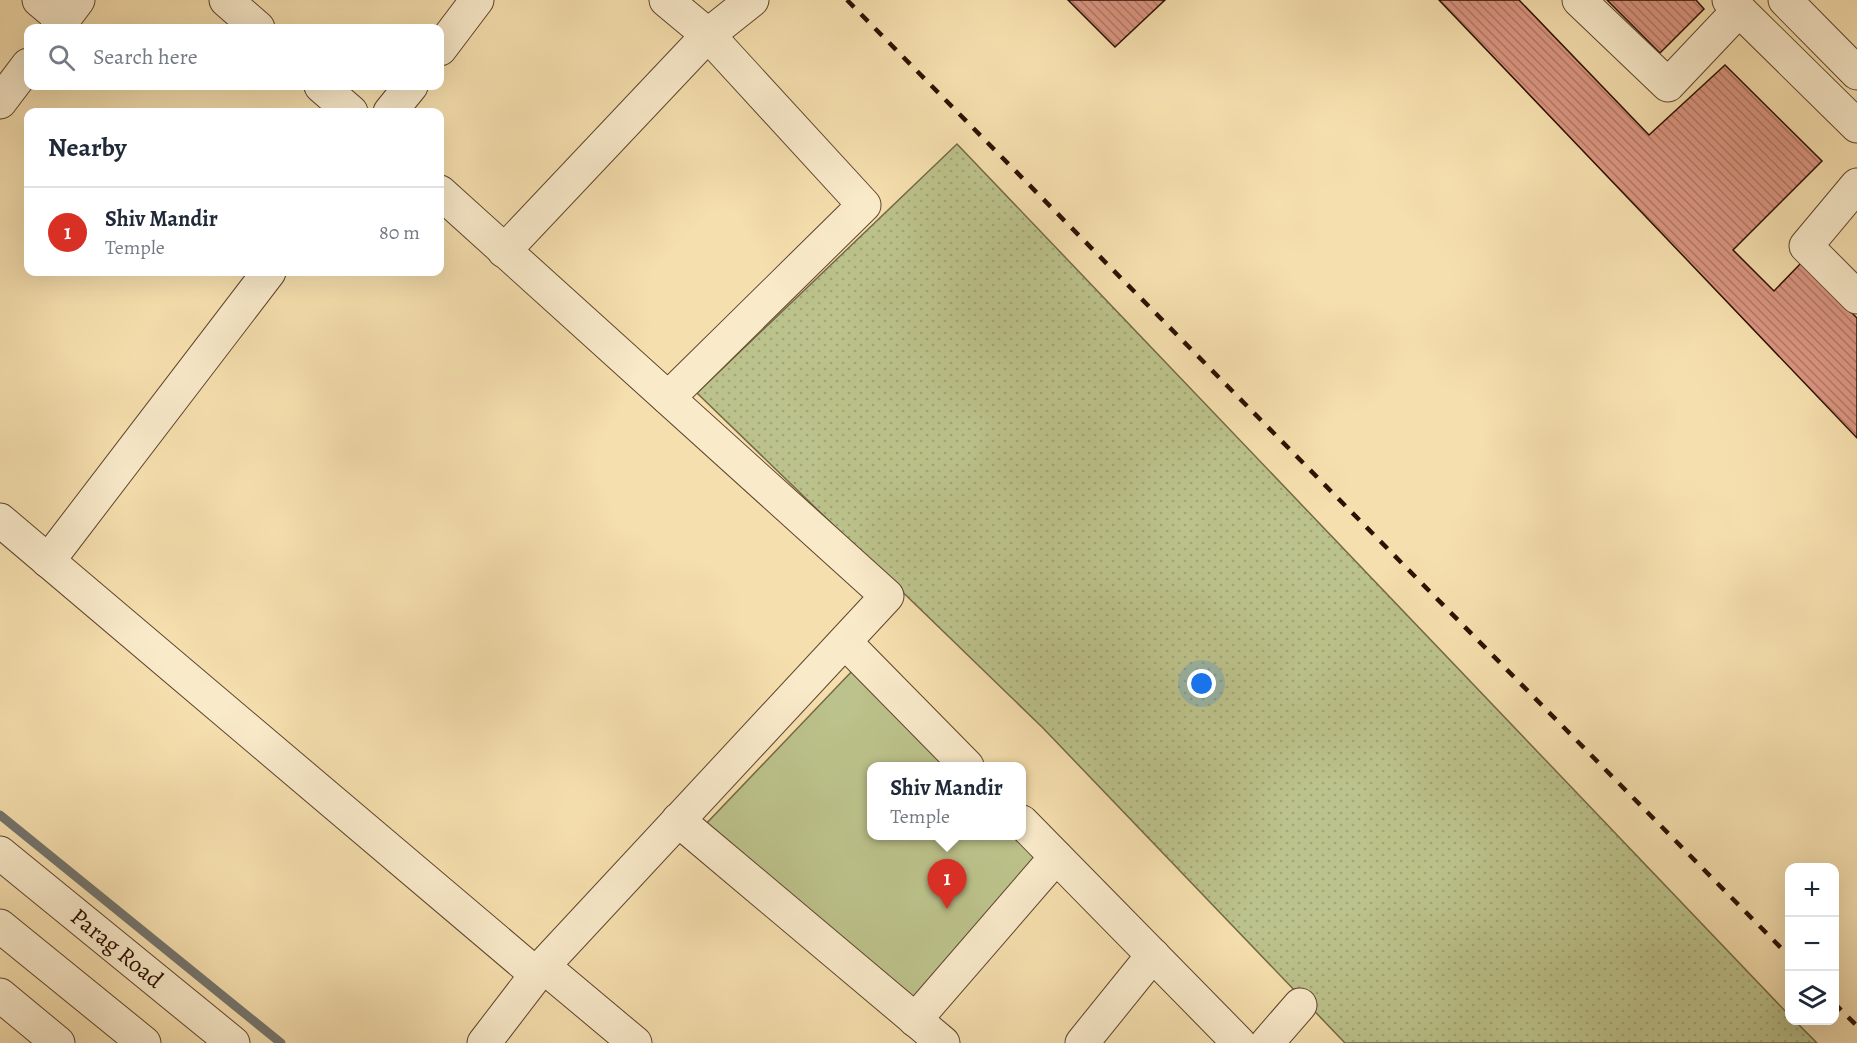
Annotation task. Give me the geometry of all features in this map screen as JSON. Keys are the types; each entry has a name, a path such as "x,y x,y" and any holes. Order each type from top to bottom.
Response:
{"street":[{"path":"226,0 253,24"},
{"path":"444,44 477,0"},
{"path":"666,0 708,35 864,205 668,398"},
{"path":"504,250 708,35 752,0"},
{"path":"1579,0 1668,85 1734,5 1857,126"},
{"path":"1785,0 1857,73"},
{"path":"0,102 24,70"},
{"path":"326,90 346,108"},
{"path":"393,108 408,90"},
{"path":"1857,185 1806,246 1857,297"},
{"path":"444,196 887,596 540,970 484,1043"},
{"path":"48,561 266,276"},
{"path":"0,520 540,970 635,1043"},
{"path":"845,642 964,762"},
{"path":"678,820 943,1043"},
{"path":"1026,826 1239,1043"},
{"name":"Parag Road","path":"0,853 233,1043"},
{"path":"915,1020 1056,857"},
{"path":"0,926 144,1043"},
{"path":"1082,1043 1153,955"},
{"path":"0,995 58,1043"},
{"path":"1267,1043 1300,1005"}],"green space":[{"path":"957,144 1785,1011 1785,1025 1799,1025 1817,1043 1345,1043 1043,728 697,393"},
{"path":"854,669 948,762 867,762 867,840 1025,840 1040,854 912,1002 704,826"}],"building":[{"path":"1068,0 1165,0 1115,47"},
{"path":"1439,0 1519,0 1649,135 1725,65 1822,161 1733,250 1774,291 1802,262 1857,318 1857,438"},
{"path":"1607,0 1696,0 1704,9 1660,53"}],"waterway":[{"path":"0,815 281,1043"}],"railway":[{"path":"847,0 1785,952"},
{"path":"1839,1008 1857,1026"}],"place":[{"name":"Shiv Mandir","path":"947,909"}]}
